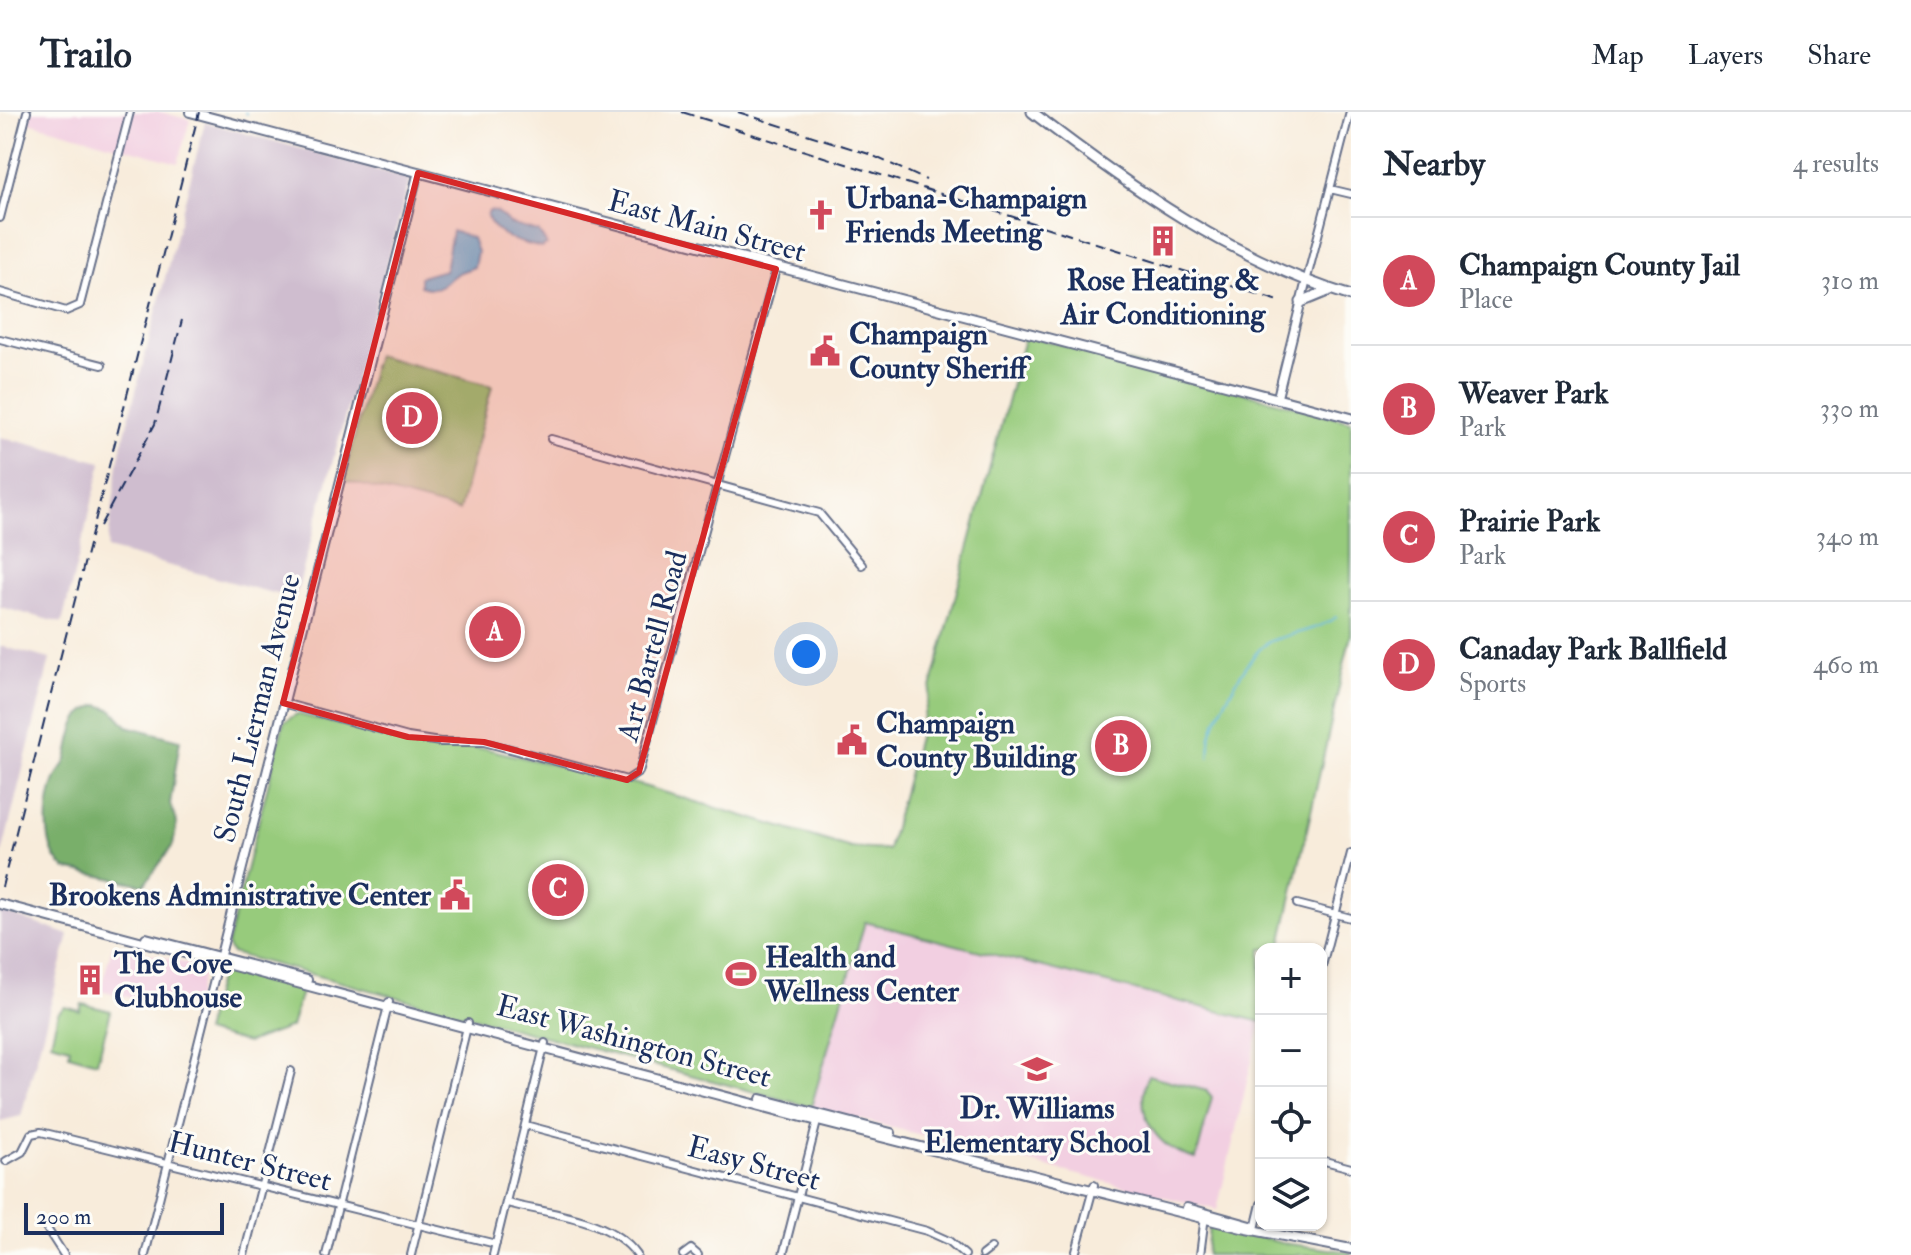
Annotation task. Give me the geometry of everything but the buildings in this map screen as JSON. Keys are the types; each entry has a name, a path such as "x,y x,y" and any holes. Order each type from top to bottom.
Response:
{"main road":[{"name":"East Main Street","path":"190,112 776,269 1351,418"},
{"path":"1032,112 1192,226 1306,282 1351,296"},
{"path":"1301,302 1330,290"},
{"name":"East Washington Street","path":"0,902 818,1117 1242,1222 1255,1229"},
{"name":"East Washington Street","path":"1265,1231 1351,1249"}],"street":[{"path":"0,218 27,112"},
{"path":"0,292 71,312 80,305 130,112"},
{"path":"1277,399 1350,112"},
{"name":"South Lierman Avenue","path":"145,1255 418,173"},
{"path":"1330,189 1351,194"},
{"name":"Art Bartell Road","path":"283,703 408,737 484,742 631,779 643,764 776,269"},
{"path":"0,339 102,365"},
{"path":"551,439 819,513 862,565"},
{"path":"1327,948 1351,853"},
{"path":"1297,904 1351,918"},
{"path":"326,1255 389,1004"},
{"path":"411,1255 468,1025"},
{"path":"493,1255 545,1045"},
{"path":"244,1255 291,1071"},
{"path":"783,1255 818,1117"},
{"name":"Easy Street","path":"525,1125 927,1231 949,1241 965,1255"},
{"name":"Hunter Street","path":"6,1161 22,1152 31,1134 41,1132 496,1244"},
{"path":"1327,1162 1351,1168"},
{"path":"1075,1255 1093,1187"},
{"path":"507,1203 600,1227 618,1236 637,1255"},
{"path":"1200,1255 1205,1215"},
{"path":"44,1224 64,1255"},
{"path":"982,1255 991,1248"},
{"path":"683,1255 691,1249 698,1255"}],"highlighted area":[{"path":"418,173 776,269 639,772 627,780 484,742 408,737 283,703"}],"shaded area":[{"path":"31,112 161,112 190,120 178,163 29,122"},
{"path":"205,122 410,179 295,599 107,549 119,457"},
{"path":"0,437 102,462 62,623 0,607"},
{"path":"0,646 50,659 0,862"},
{"path":"0,911 69,935 21,1116 0,1121"},
{"name":"Dr. Williams Elementary School","path":"865,922 1255,1020 1255,1048 1217,1210 811,1107"},
{"path":"113,944 204,968 193,1014 100,990"}],"green space":[{"path":"1025,335 1351,421 1351,634 1281,943 1255,943 1255,1020 865,922 811,1107 231,953 227,945 284,722 297,714 418,744 487,749 640,785 851,848 888,850"},
{"path":"376,355 492,386 459,511 343,480"},
{"path":"99,705 113,710 127,726 180,740 170,804 177,823 173,845 144,885 66,869 52,851 48,811 53,786 67,759 75,726 83,713"},
{"path":"225,969 302,988 291,1027 247,1043 204,1032 220,972"},
{"path":"82,1004 111,1011 97,1062 69,1054 70,1047 51,1042 58,1013 65,1007 80,1011"},
{"path":"1148,1075 1207,1091 1212,1097 1196,1159 1170,1147 1151,1128 1144,1103"},
{"path":"1215,1226 1282,1243 1351,1252 1351,1255 1206,1255 1209,1228"}],"water":[{"path":"489,211 497,212 510,224 539,232 547,245 541,248 503,235 487,217"},
{"path":"452,231 472,238 477,252 474,267 439,286 420,286 420,277 445,270"}],"waterway":[{"path":"1210,741 1234,685 1263,647 1271,641 1336,617"},
{"path":"1209,757 1210,743"}],"railway":[{"path":"2,887 199,112"},
{"path":"682,112 1282,302"},
{"path":"738,112 869,154 926,180"},
{"path":"100,526 155,424 182,320"}],"place":[{"name":"Urbana-Champaign Friends Meeting","path":"821,215"},
{"name":"Rose Heating & Air Conditioning","path":"1163,241"},
{"name":"Champaign County Sheriff","path":"825,351"},
{"name":"Canaday Park Ballfield","path":"412,418"},
{"name":"Champaign County Jail","path":"495,632"},
{"name":"Champaign County Building","path":"852,740"},
{"name":"Weaver Park","path":"1121,746"},
{"name":"Prairie Park","path":"558,890"},
{"name":"Brookens Administrative Center","path":"455,895"},
{"name":"Health and Wellness Center","path":"741,974"},
{"name":"The Cove Clubhouse","path":"90,980"},
{"name":"Dr. Williams Elementary School","path":"1037,1069"}]}
